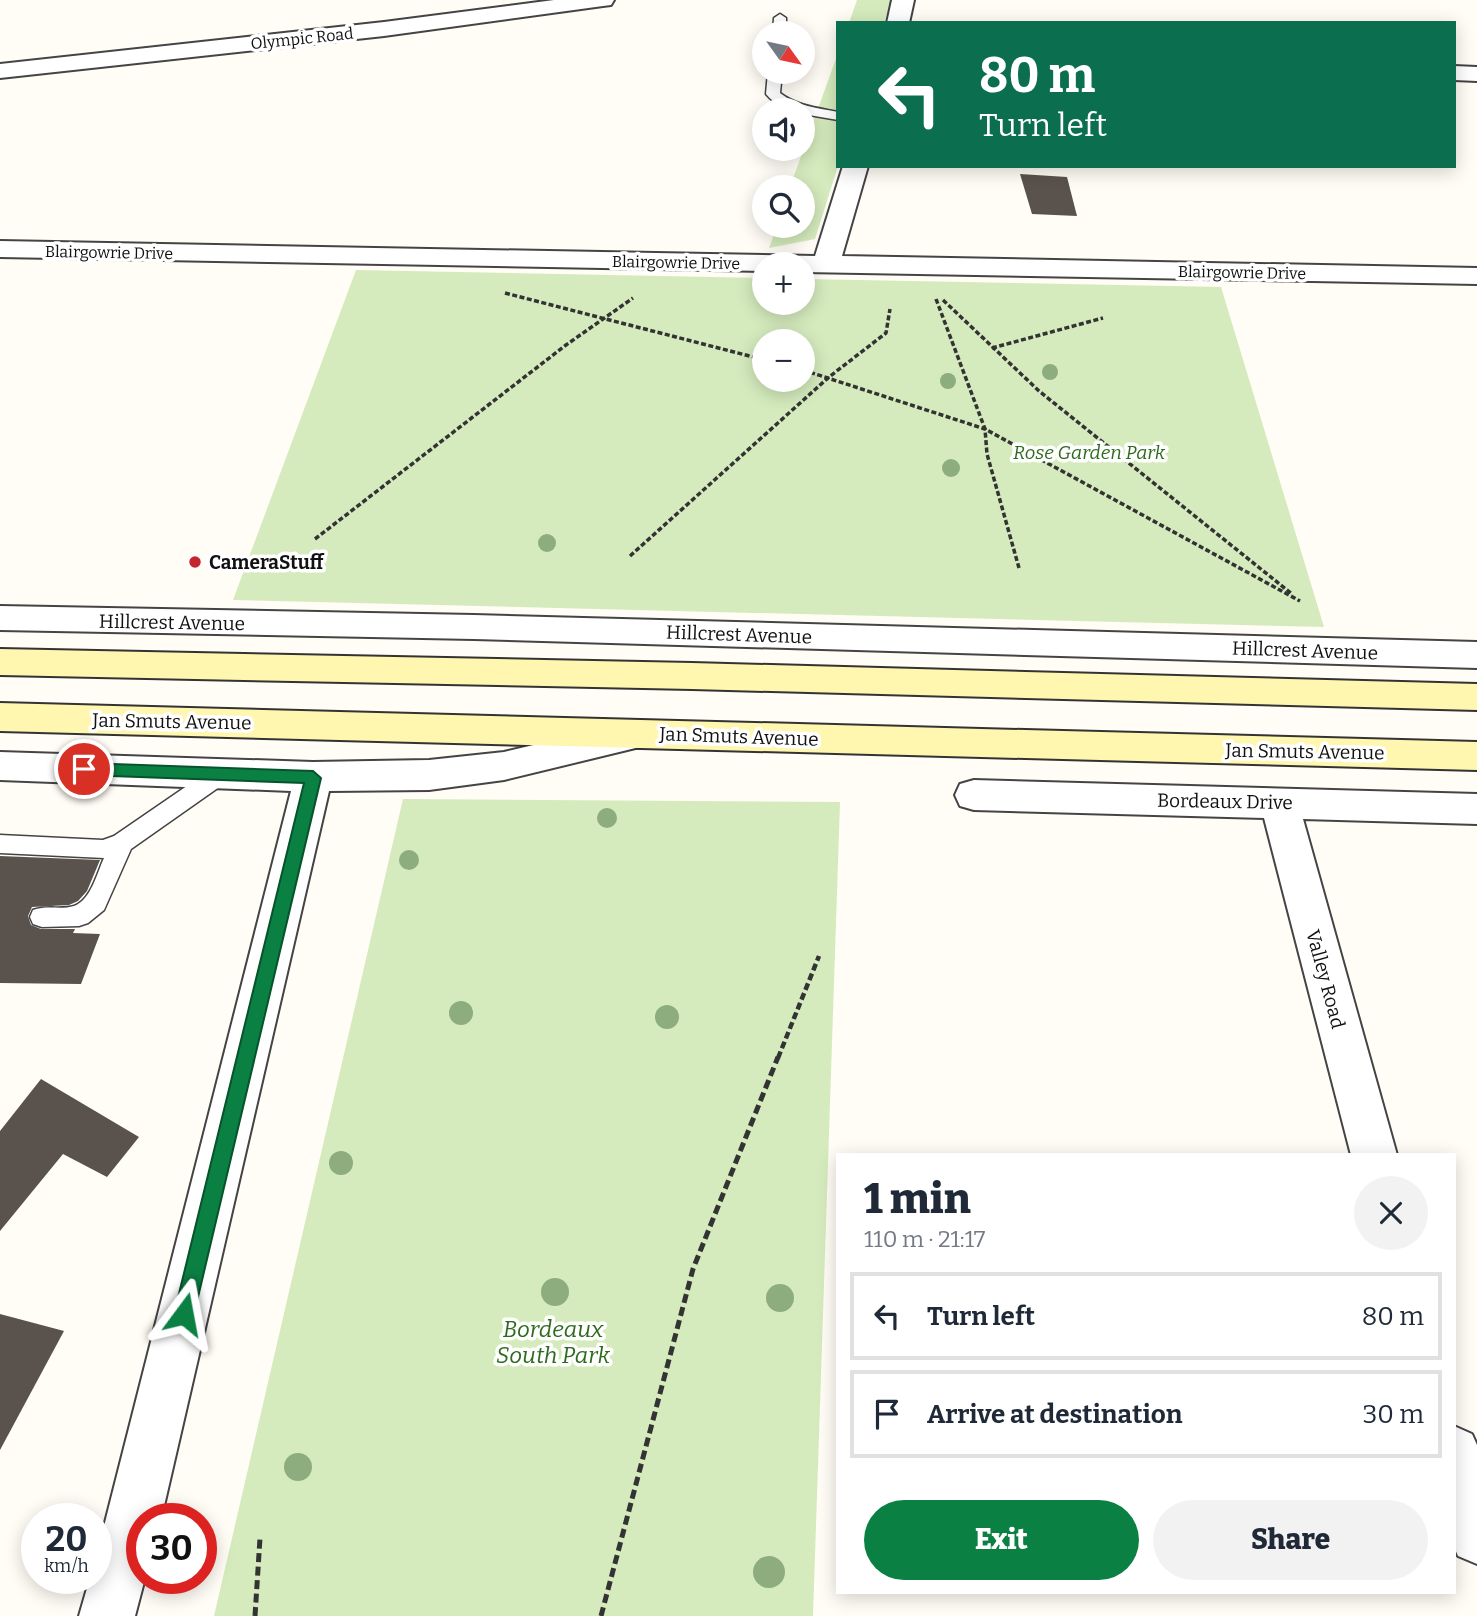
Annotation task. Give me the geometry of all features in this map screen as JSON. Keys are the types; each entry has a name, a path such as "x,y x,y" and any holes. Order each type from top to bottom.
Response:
{"main road":[{"path":"0,662 1477,696"},
{"name":"Jan Smuts Avenue","path":"0,717 648,732 772,738 1477,756"}],"street":[{"name":"Olympic Road","path":"0,71 384,29 603,0"},
{"path":"898,21 903,0"},
{"path":"1456,73 1477,74"},
{"path":"826,264 855,168"},
{"name":"Blairgowrie Drive","path":"0,249 1477,276"},
{"name":"Hillcrest Avenue","path":"0,618 474,627 1477,655"},
{"path":"0,766 223,772 313,778 468,772 648,732"},
{"path":"107,1616 135,1518 313,778"},
{"name":"Bordeaux Drive","path":"974,795 1477,809"},
{"name":"Valley Road","path":"1279,802 1373,1153"},
{"path":"1456,1459 1477,1537"}],"lane":[{"path":"774,84 773,94 780,100 804,110 836,116"},
{"path":"0,844 103,849 122,844 223,772"},
{"path":"42,917 79,916 96,903 122,844"}],"path":[{"path":"815,373 985,429 1300,601 1039,391 932,288 985,429 987,454 1019,568"},
{"path":"495,291 752,357"},
{"path":"315,539 566,345 634,298"},
{"path":"630,556 829,377 886,332 890,309"},
{"path":"992,348 1103,318"},
{"path":"601,1616 693,1269 819,956"},
{"path":"255,1616 260,1538"}],"green space":[{"path":"857,0 891,0 885,21 850,21"},
{"path":"836,59 837,168 815,239 769,248 773,238 815,238 815,175 794,175 799,161 815,161 815,117"},
{"name":"Rose Garden Park","path":"356,270 752,278 752,315 815,315 815,279 1221,287 1324,627 233,600"},
{"name":"Bordeaux South Park","path":"403,799 840,802 813,1616 214,1616"}],"building":[{"path":"1020,174 1067,177 1077,216 1032,214"},
{"path":"0,856 100,860 87,891 78,901 69,905 32,907 28,916 31,925 41,929 75,929 73,933 100,934 81,984 0,983"},
{"path":"41,1079 139,1137 107,1177 63,1154 0,1231 0,1131"},
{"path":"0,1314 64,1331 0,1450"}],"place":[{"name":"CameraStuff","path":"195,562"}],"route":[{"path":"84,769 223,772 313,778 184,1314"}]}
